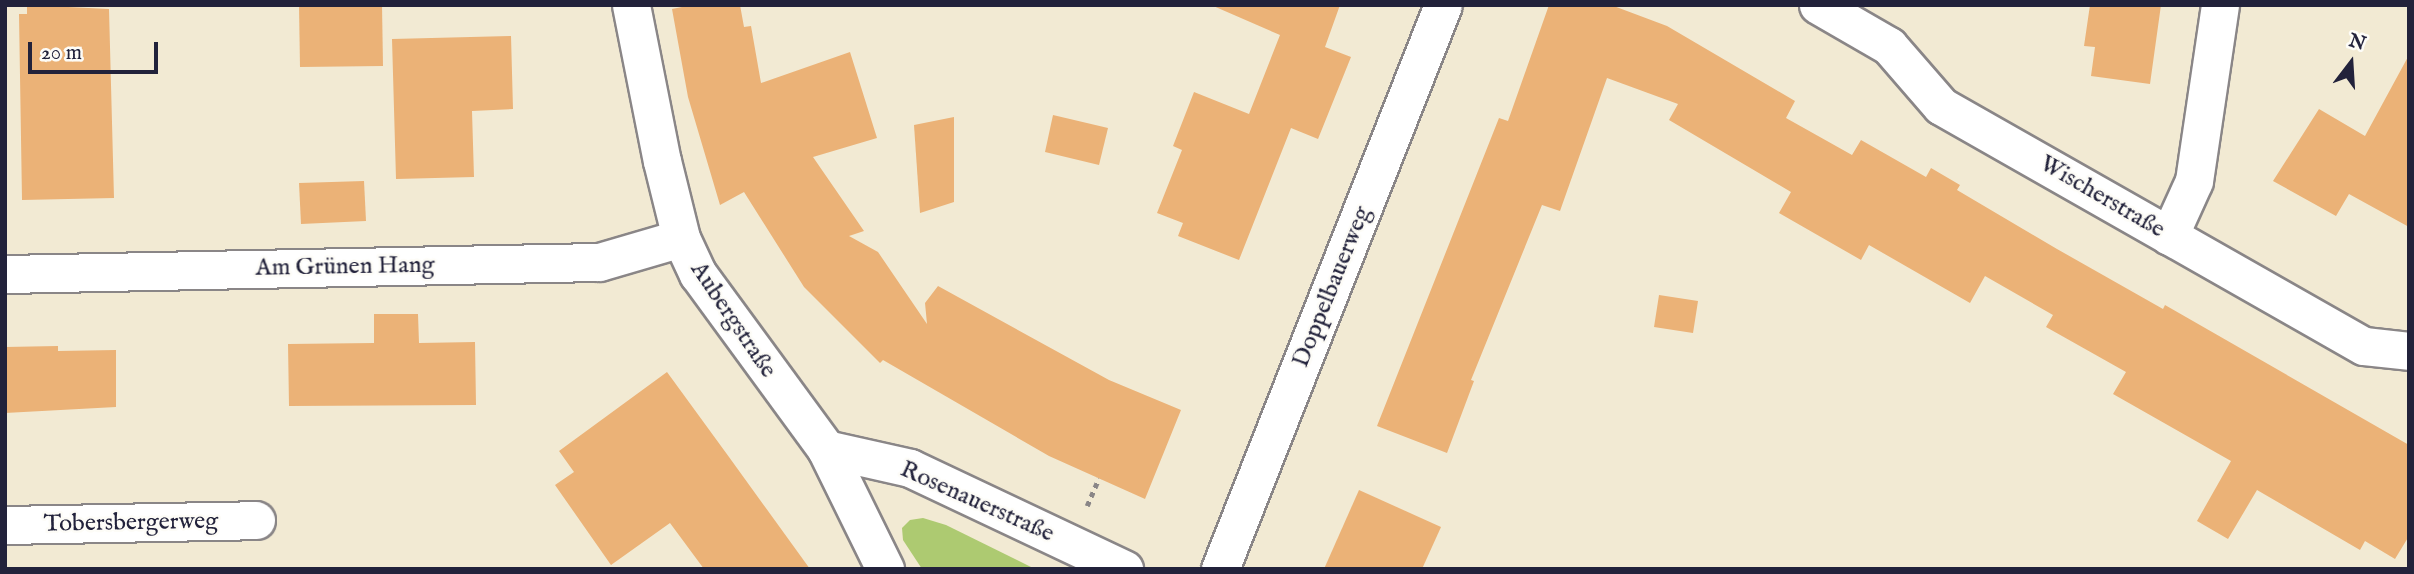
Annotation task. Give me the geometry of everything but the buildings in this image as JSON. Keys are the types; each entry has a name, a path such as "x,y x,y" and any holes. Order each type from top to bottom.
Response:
{"street":[{"name":"Aubergstraße","path":"631,5 681,238 722,313 826,449 885,569"},
{"name":"Doppelbauerweg","path":"1220,569 1443,5"},
{"name":"Wischerstraße","path":"1818,5 1889,46 1941,106 2364,346 2409,351"},
{"path":"2169,236 2194,181 2220,5"},
{"name":"Am Grünen Hang","path":"5,274 599,262 681,238"},
{"name":"Rosenauerstraße","path":"826,449 910,468 1124,569"},
{"name":"Tobersbergerweg","path":"5,526 256,520"}],"path":[{"path":"1083,513 1099,478"}],"green space":[{"path":"923,518 946,525 1035,569 922,569 903,540 902,528 910,520"}]}
